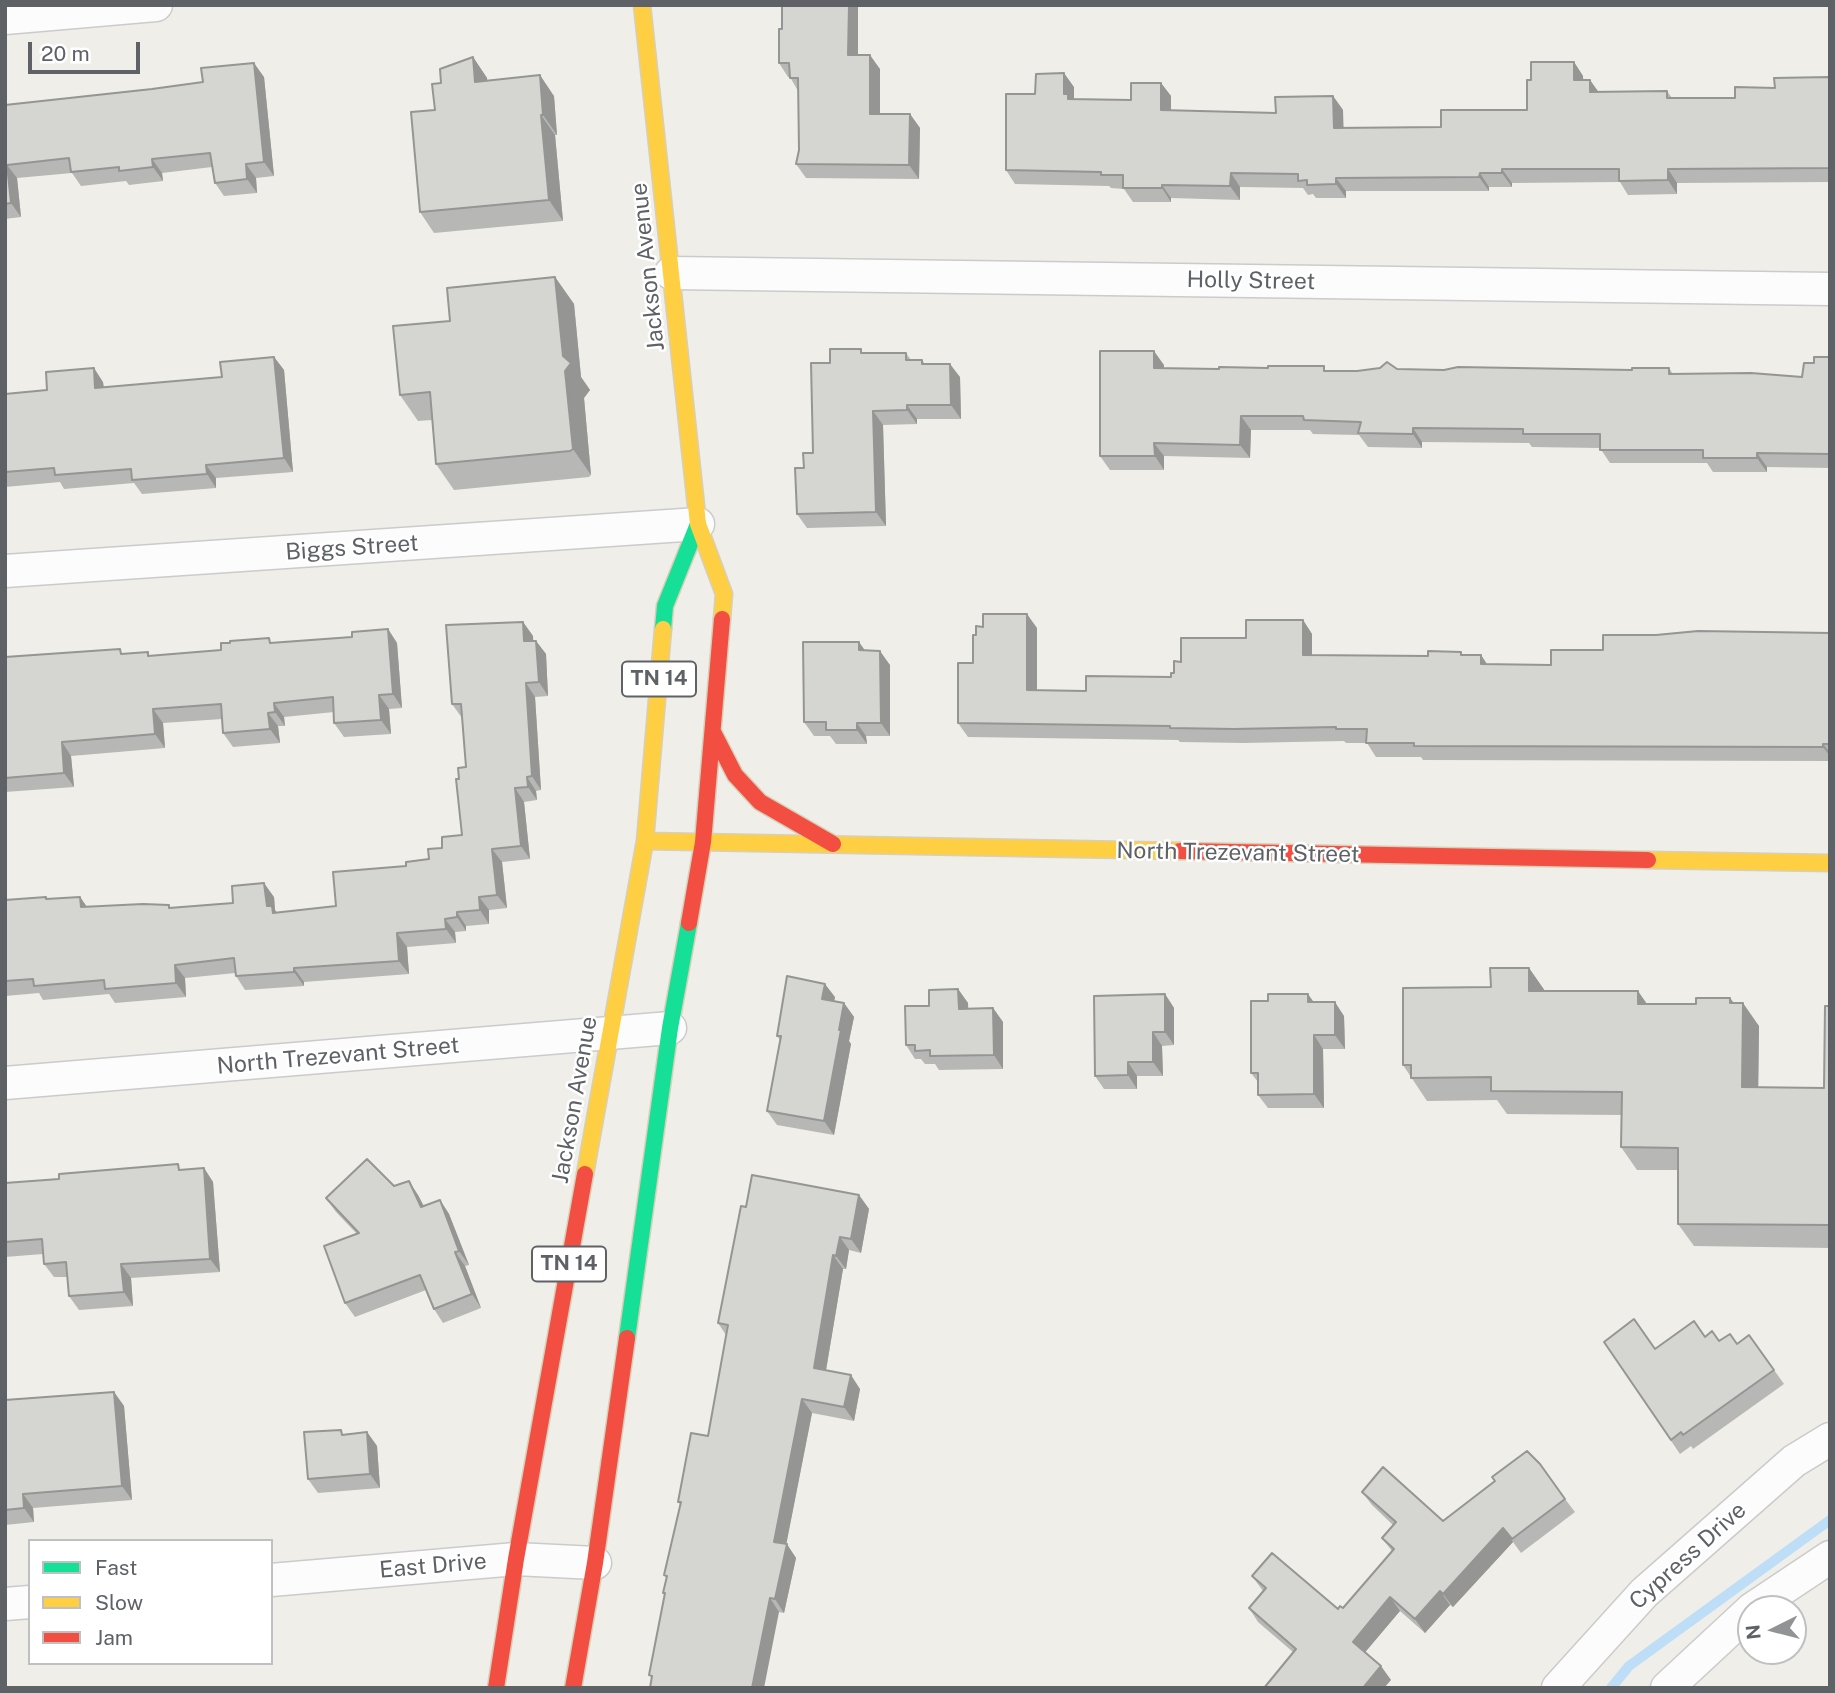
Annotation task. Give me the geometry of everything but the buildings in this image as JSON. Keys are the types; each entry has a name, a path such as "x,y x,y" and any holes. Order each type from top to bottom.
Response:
{"main road":[{"name":"Jackson Avenue","path":"573,1688 595,1563 670,1028 703,842 724,594 698,524 642,5"},
{"name":"Jackson Avenue","path":"496,1688 516,1559 645,841 665,606 698,524"},
{"path":"713,732 735,775 760,802 835,845"},
{"name":"North Trezevant Street","path":"645,841 1830,863"}],"street":[{"path":"5,18 156,5"},
{"name":"Holly Street","path":"671,273 1830,289"},
{"name":"Biggs Street","path":"5,571 698,524"},
{"name":"North Trezevant Street","path":"5,1083 670,1028"},
{"name":"Cypress Drive","path":"1558,1688 1644,1593 1794,1461 1830,1439"},
{"path":"1772,1595 1830,1557"},
{"name":"East Drive","path":"273,1580 516,1559 595,1563"},
{"path":"5,1604 28,1602"},
{"path":"1667,1688 1737,1622"}],"waterway":[{"path":"1611,1688 1629,1666 1830,1520"}],"traffic: fast":[{"path":"663,629 665,606 698,524"},
{"path":"627,1338 670,1028 689,923"}],"traffic: slow":[{"path":"642,5 698,524 724,594 722,619"},
{"path":"585,1174 645,841 663,629"},
{"path":"645,841 1180,851"},
{"path":"1648,860 1830,863"}],"traffic: jam":[{"path":"689,923 703,842 722,619"},
{"path":"713,732 735,775 760,802 833,844"},
{"path":"1180,851 1648,860"},
{"path":"496,1688 516,1559 585,1174"},
{"path":"573,1688 595,1563 627,1338"}]}
